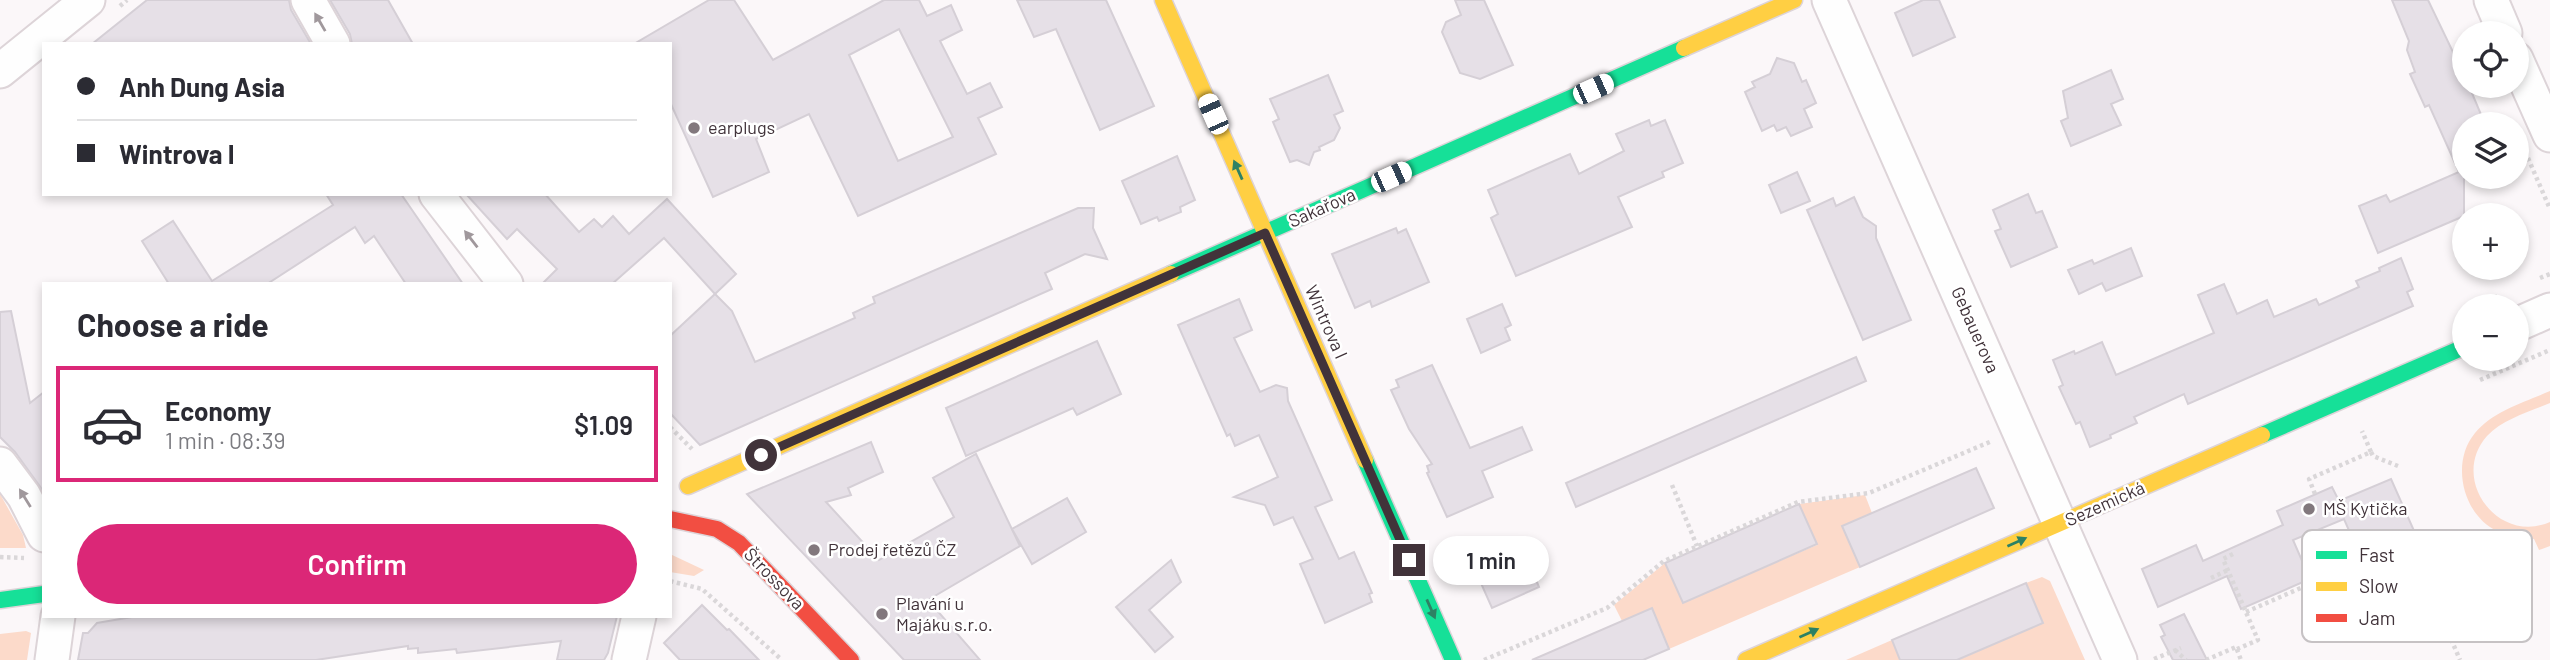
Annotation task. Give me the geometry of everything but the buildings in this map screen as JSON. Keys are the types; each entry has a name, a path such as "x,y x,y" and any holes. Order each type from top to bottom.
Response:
{"street":[{"path":"0,71 89,0"},
{"path":"308,0 332,42"},
{"name":"Wintrova I","path":"1163,0 1453,660"},
{"name":"Sakařova","path":"677,519 679,477 1265,233 1794,0"},
{"name":"Gebauerova","path":"1829,0 2120,660"},
{"path":"2491,0 2500,21"},
{"path":"2526,98 2538,145"},
{"path":"438,196 504,282"},
{"path":"2529,319 2550,310"},
{"name":"Sezemická","path":"1746,660 2452,353"},
{"path":"0,464 24,496 42,532"},
{"name":"Štrossova","path":"677,519 717,530 739,544 851,660"},
{"path":"0,600 42,594"},
{"path":"52,660 58,618"},
{"path":"629,660 639,618"}],"path":[{"path":"2538,145 2550,209"},
{"path":"2362,431 2373,456 2398,466"},
{"path":"1484,660 1607,608 1664,561 1798,502 1869,494 1996,439"},
{"path":"2315,494 2309,479 2371,452"},
{"path":"1672,485 1697,546"},
{"path":"2206,660 2258,640 2223,558 2233,554"},
{"path":"2211,578 2228,570"},
{"path":"672,581 702,589 782,660"},
{"path":"2246,612 2302,587"},
{"path":"2452,642 2460,660"},
{"path":"2154,659 2178,649 2186,660"},
{"path":"2237,649 2241,660"}],"shaded area":[{"path":"2550,391 2550,403 2508,420 2487,436 2477,453 2474,471 2477,488 2485,504 2497,516 2513,524 2531,527 2550,522 2550,546 2539,550 2532,539 2532,530 2496,530 2485,523 2469,501 2464,487 2463,459 2467,445 2482,425 2510,408"},
{"path":"0,494 23,535 26,548 0,548"},
{"path":"1865,495 1872,513 1842,526 1860,567 1669,649 1652,608 1622,621 1614,605 1665,563 1683,602 1817,545 1799,504"},
{"path":"672,555 704,570 694,576 672,572"},
{"path":"2042,577 2050,581 2085,660 1958,660 2043,623 2026,583"},
{"path":"26,631 31,633 27,660 0,660 0,634"},
{"path":"1892,640 1900,660 1846,660"}],"traffic: fast":[{"path":"1171,274 1684,48"},
{"path":"2262,435 2452,352"},
{"path":"1365,460 1453,660"},
{"path":"0,600 42,594"}],"traffic: slow":[{"path":"1163,0 1365,460"},
{"path":"1684,48 1794,0"},
{"path":"688,486 1171,274"},
{"path":"1746,660 2262,435"}],"traffic: jam":[{"path":"672,519 717,529 739,543 851,660"}],"place":[{"name":"earplugs","path":"694,128"},
{"name":"MŠ Kytička","path":"2309,509"},
{"name":"Prodej řetězů ČZ","path":"814,550"},
{"name":"Plavání u Majáku s.r.o.","path":"882,614"}],"route":[{"path":"761,455 1265,233 1409,560"}]}
